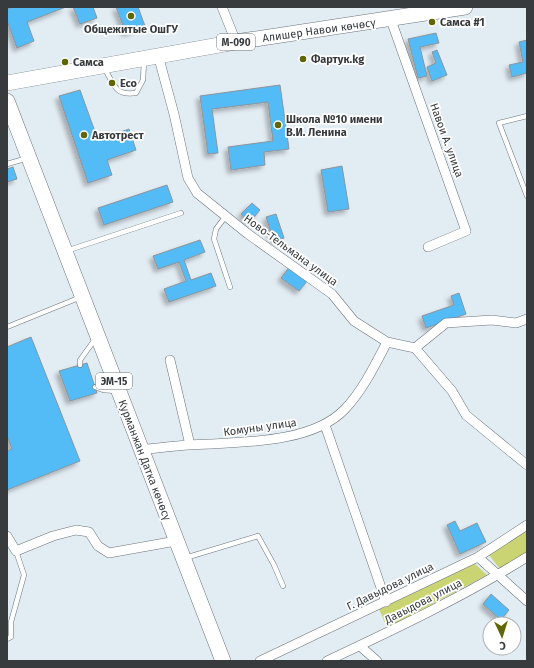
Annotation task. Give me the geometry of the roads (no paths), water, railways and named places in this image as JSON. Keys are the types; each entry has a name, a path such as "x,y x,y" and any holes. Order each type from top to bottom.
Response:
{"main road":[{"name":"Алишер Навои көчөсү","path":"7,83 236,42 391,20 424,10 465,7"},
{"name":"Курманжан Датка көчөсү","path":"7,101 66,251 140,450 222,661"}],"street":[{"path":"222,7 236,42"},
{"name":"Навои А. улица","path":"391,20 466,231 428,246"},
{"name":"Ново-Тельмана улица","path":"151,57 174,114 188,178 197,193 248,234 332,294 354,321 387,342 415,348"},
{"path":"527,318 516,323 492,320 446,323 415,348 452,390 466,415 527,465"},
{"name":"Комуны улица","path":"140,450 190,445 223,445 300,435 325,425 345,410 350,404 367,379 387,342"},
{"path":"170,360 190,445"},
{"path":"325,425 386,602"},
{"name":"Г. Давыдова улица","path":"260,661 478,557 527,525"},
{"path":"7,536 16,551 53,536 76,530 89,532 98,546 109,553 176,541"},
{"path":"478,557 527,601"},
{"name":"Давыдова улица","path":"327,661 360,646 498,575 527,557"},
{"path":"360,646 377,661"}],"lane":[{"path":"103,66 118,92 125,94 136,93 143,80 151,57"},
{"path":"527,116 499,123 527,196"},
{"path":"7,164 29,158"},
{"path":"66,251 181,213"},
{"path":"226,216 216,229 214,239 230,287"},
{"path":"7,327 83,296"},
{"path":"80,365 80,360 98,337"},
{"path":"95,387 103,390 118,391"},
{"path":"183,558 205,550 231,545 258,536 274,565 282,586"},
{"path":"7,639 11,637 11,622 24,575 16,551"}],"place":[{"name":"Общежитые ОшГУ","path":"131,16"},
{"name":"Самса #1","path":"432,22"},
{"name":"Фартук.kg","path":"303,59"},
{"name":"Самса","path":"65,62"},
{"name":"Есо","path":"112,83"},
{"name":"Школа №10 имени В.И. Ленина","path":"278,125"},
{"name":"Автотрест","path":"84,135"}]}
